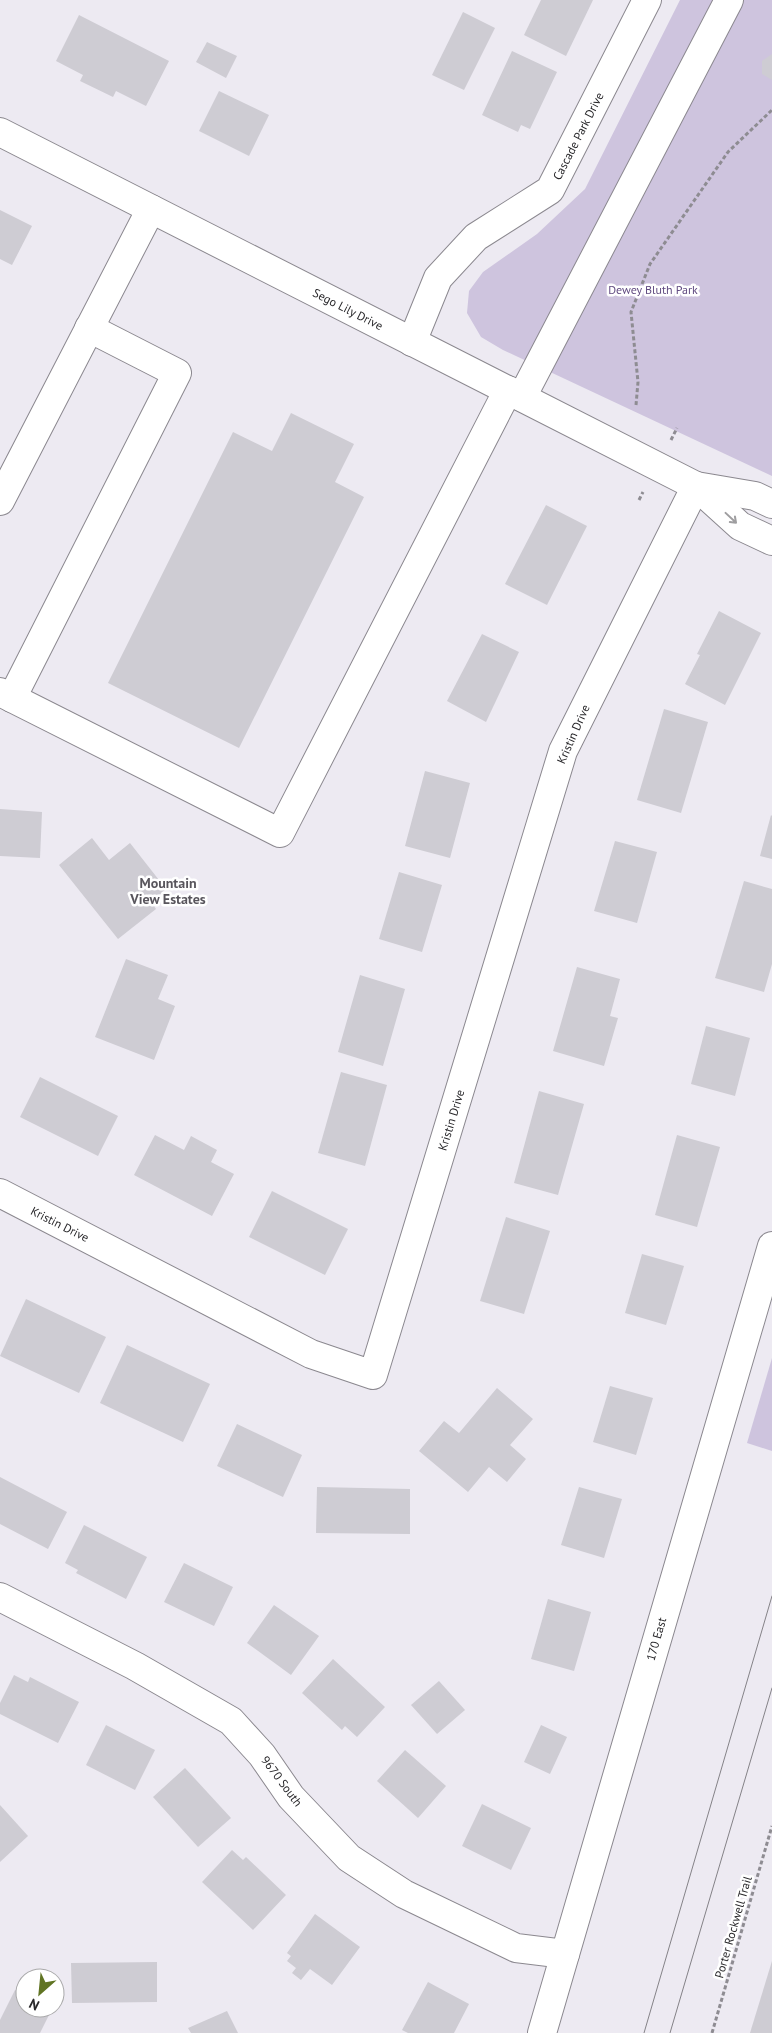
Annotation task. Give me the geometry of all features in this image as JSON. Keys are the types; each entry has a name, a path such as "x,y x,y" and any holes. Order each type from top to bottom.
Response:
{"street":[{"name":"Cascade Park Drive","path":"412,342 438,278 476,238 550,190 647,0"},
{"path":"90,328 176,373 6,695 280,833 515,393 729,0"},
{"name":"Sego Lily Drive","path":"0,132 696,486 740,526 772,541"},
{"path":"0,501 151,209"},
{"name":"Sego Lily Drive","path":"696,486 755,496 772,504"},
{"name":"Kristin Drive","path":"0,1193 311,1354 373,1375 563,751 696,486"},
{"name":"170 East","path":"542,2033 772,1246"},
{"name":"9670 South","path":"0,1597 135,1666 231,1721 262,1755 291,1797 348,1858 404,1894 516,1948 565,1954"}],"path":[{"path":"636,406 638,382 631,312 650,264 728,152 772,110"},
{"name":"Porter Rockwell Trail","path":"712,2033 772,1826"}],"green space":[{"name":"Dewey Bluth Park","path":"680,0 772,0 772,476 503,350 481,337 467,313 469,291 483,272 537,234 585,189"},
{"path":"772,1358 772,1451 747,1443"}],"building":[{"path":"541,0 593,0 566,56 524,35"},
{"path":"463,12 495,28 464,90 432,75"},
{"path":"79,15 169,61 146,106 116,91 113,97 80,81 83,75 56,61"},
{"path":"207,42 237,56 226,78 196,62"},
{"path":"512,51 557,72 530,129 521,125 518,132 482,115"},
{"path":"772,54 772,80 762,74 762,61"},
{"path":"219,91 269,115 249,156 199,131"},
{"path":"0,210 32,226 12,265 0,259"},
{"path":"291,413 354,444 335,482 364,497 239,748 108,683 233,432 272,451"},
{"path":"546,505 587,526 547,605 505,584"},
{"path":"719,611 761,633 725,705 685,684 700,655 697,654"},
{"path":"482,634 519,652 486,722 447,701"},
{"path":"664,709 708,722 681,813 637,800"},
{"path":"425,771 470,783 450,858 405,846"},
{"path":"0,809 42,812 40,858 0,856"},
{"path":"772,816 772,859 760,856"},
{"path":"92,838 109,860 130,843 166,889 151,902 156,909 118,939 59,865"},
{"path":"615,841 657,852 637,923 594,911"},
{"path":"399,872 442,885 422,952 379,939"},
{"path":"744,881 772,889 772,964 764,992 715,978"},
{"path":"126,959 168,975 158,999 175,1006 154,1060 95,1037"},
{"path":"577,967 620,979 610,1016 618,1018 604,1066 553,1051"},
{"path":"360,975 405,989 383,1066 338,1052"},
{"path":"706,1026 750,1038 735,1096 691,1084"},
{"path":"341,1072 387,1085 365,1166 318,1153"},
{"path":"40,1077 118,1116 98,1156 20,1117"},
{"path":"539,1091 584,1104 558,1195 514,1183"},
{"path":"155,1135 184,1150 191,1136 217,1150 211,1162 234,1174 212,1216 134,1175"},
{"path":"677,1135 720,1147 697,1227 655,1215"},
{"path":"272,1191 348,1229 325,1275 249,1237"},
{"path":"506,1217 550,1231 524,1314 480,1301"},
{"path":"642,1254 684,1266 666,1325 625,1313"},
{"path":"26,1299 106,1337 79,1393 0,1356"},
{"path":"127,1345 210,1384 183,1442 100,1403"},
{"path":"610,1386 653,1398 636,1455 593,1442"},
{"path":"497,1388 533,1419 510,1445 526,1459 507,1482 489,1467 468,1492 419,1451 444,1421 459,1433"},
{"path":"237,1424 302,1455 283,1497 217,1466"},
{"path":"0,1477 67,1512 48,1549 0,1524"},
{"path":"317,1487 410,1489 410,1534 316,1533"},
{"path":"579,1487 622,1499 604,1558 561,1545"},
{"path":"84,1525 147,1557 126,1599 76,1573 78,1570 65,1563"},
{"path":"184,1563 233,1587 214,1626 164,1602"},
{"path":"548,1599 591,1612 574,1671 531,1659"},
{"path":"274,1605 319,1636 291,1675 247,1643"},
{"path":"333,1659 385,1707 357,1737 345,1726 342,1730 302,1693"},
{"path":"14,1675 28,1682 30,1677 79,1702 58,1743 0,1714 0,1703"},
{"path":"439,1681 465,1710 437,1734 411,1705"},
{"path":"106,1725 155,1750 135,1790 86,1765"},
{"path":"541,1725 567,1737 550,1774 524,1762"},
{"path":"405,1750 446,1786 418,1818 377,1781"},
{"path":"185,1768 231,1818 198,1847 153,1797"},
{"path":"482,1804 531,1828 511,1870 462,1846"},
{"path":"0,1805 28,1836 0,1862"},
{"path":"232,1850 243,1860 246,1857 286,1895 253,1930 202,1882"},
{"path":"315,1914 360,1947 332,1985 310,1969 301,1980 292,1973 296,1968 287,1961 291,1956 287,1953"},
{"path":"772,1961 772,2033 750,2033"},
{"path":"157,1962 157,2002 72,2003 71,1963"},
{"path":"428,1982 469,2004 454,2033 408,2033 402,2030"},
{"path":"15,1990 15,2018 48,2018 40,2033 0,2033 0,2020"},
{"path":"227,2011 238,2033 191,2033 188,2028"}],"tram line":[{"path":"644,2033 772,1596"},
{"path":"670,2033 772,1688"}],"district":[{"name":"Mountain View Estates","path":"168,892"}]}
